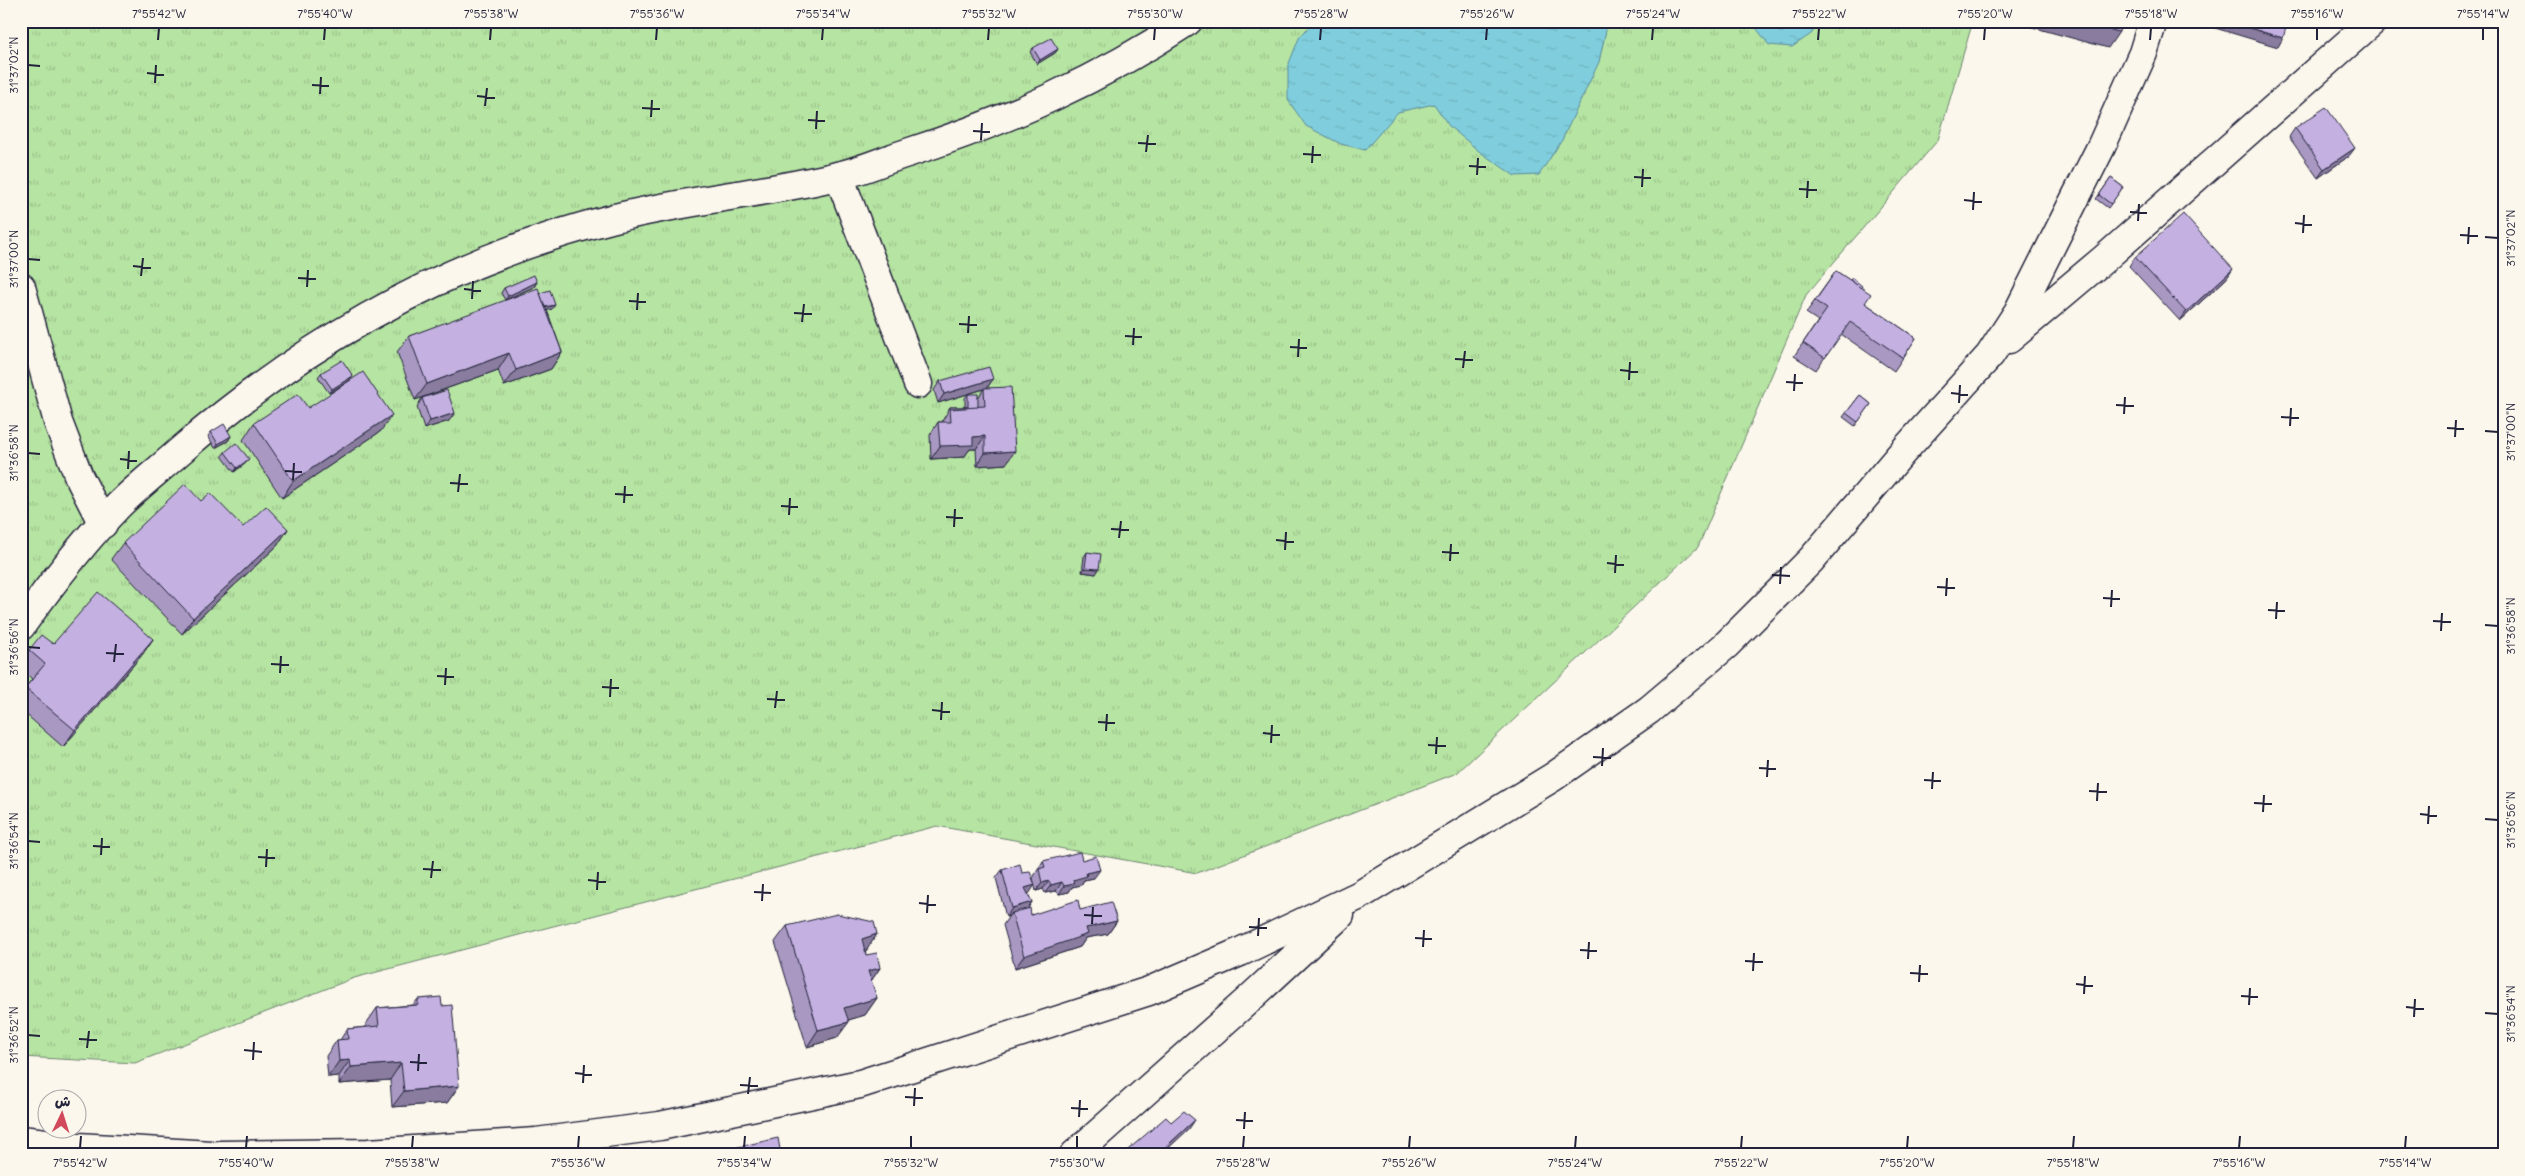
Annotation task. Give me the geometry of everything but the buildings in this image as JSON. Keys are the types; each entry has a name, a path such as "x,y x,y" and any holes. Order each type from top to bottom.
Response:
{"street":[{"path":"21,626 65,568 119,505 156,472 261,385 345,330 427,285 527,244 609,219 838,176 982,128 1032,108 1076,87 1124,61 1188,21"},
{"path":"1990,355 2018,312 2042,269 2123,100 2154,21"},
{"path":"219,1155 473,1151 660,1126 860,1084 1148,992 1240,952 1360,895 1464,834 1583,758 1650,710 1696,672 1748,624 1811,560 1901,454 1990,355 2104,260 2373,21"},
{"path":"838,176 918,384"},
{"path":"21,287 58,422 79,477 103,524"},
{"path":"1074,1155 1248,1001 1360,895"},
{"path":"21,1140 78,1147 211,1155"}],"green space":[{"path":"21,21 1973,21 1938,140 1806,295 1698,547 1457,773 1197,873 937,826 354,978 135,1063 21,1057"}],"water":[{"path":"1314,21 1608,21 1599,62 1562,140 1539,175 1515,176 1480,152 1449,126 1434,104 1398,112 1365,150 1341,144 1306,126 1288,100 1288,66 1299,38"},
{"path":"1751,21 1822,21 1811,34 1792,47 1769,45"}]}
